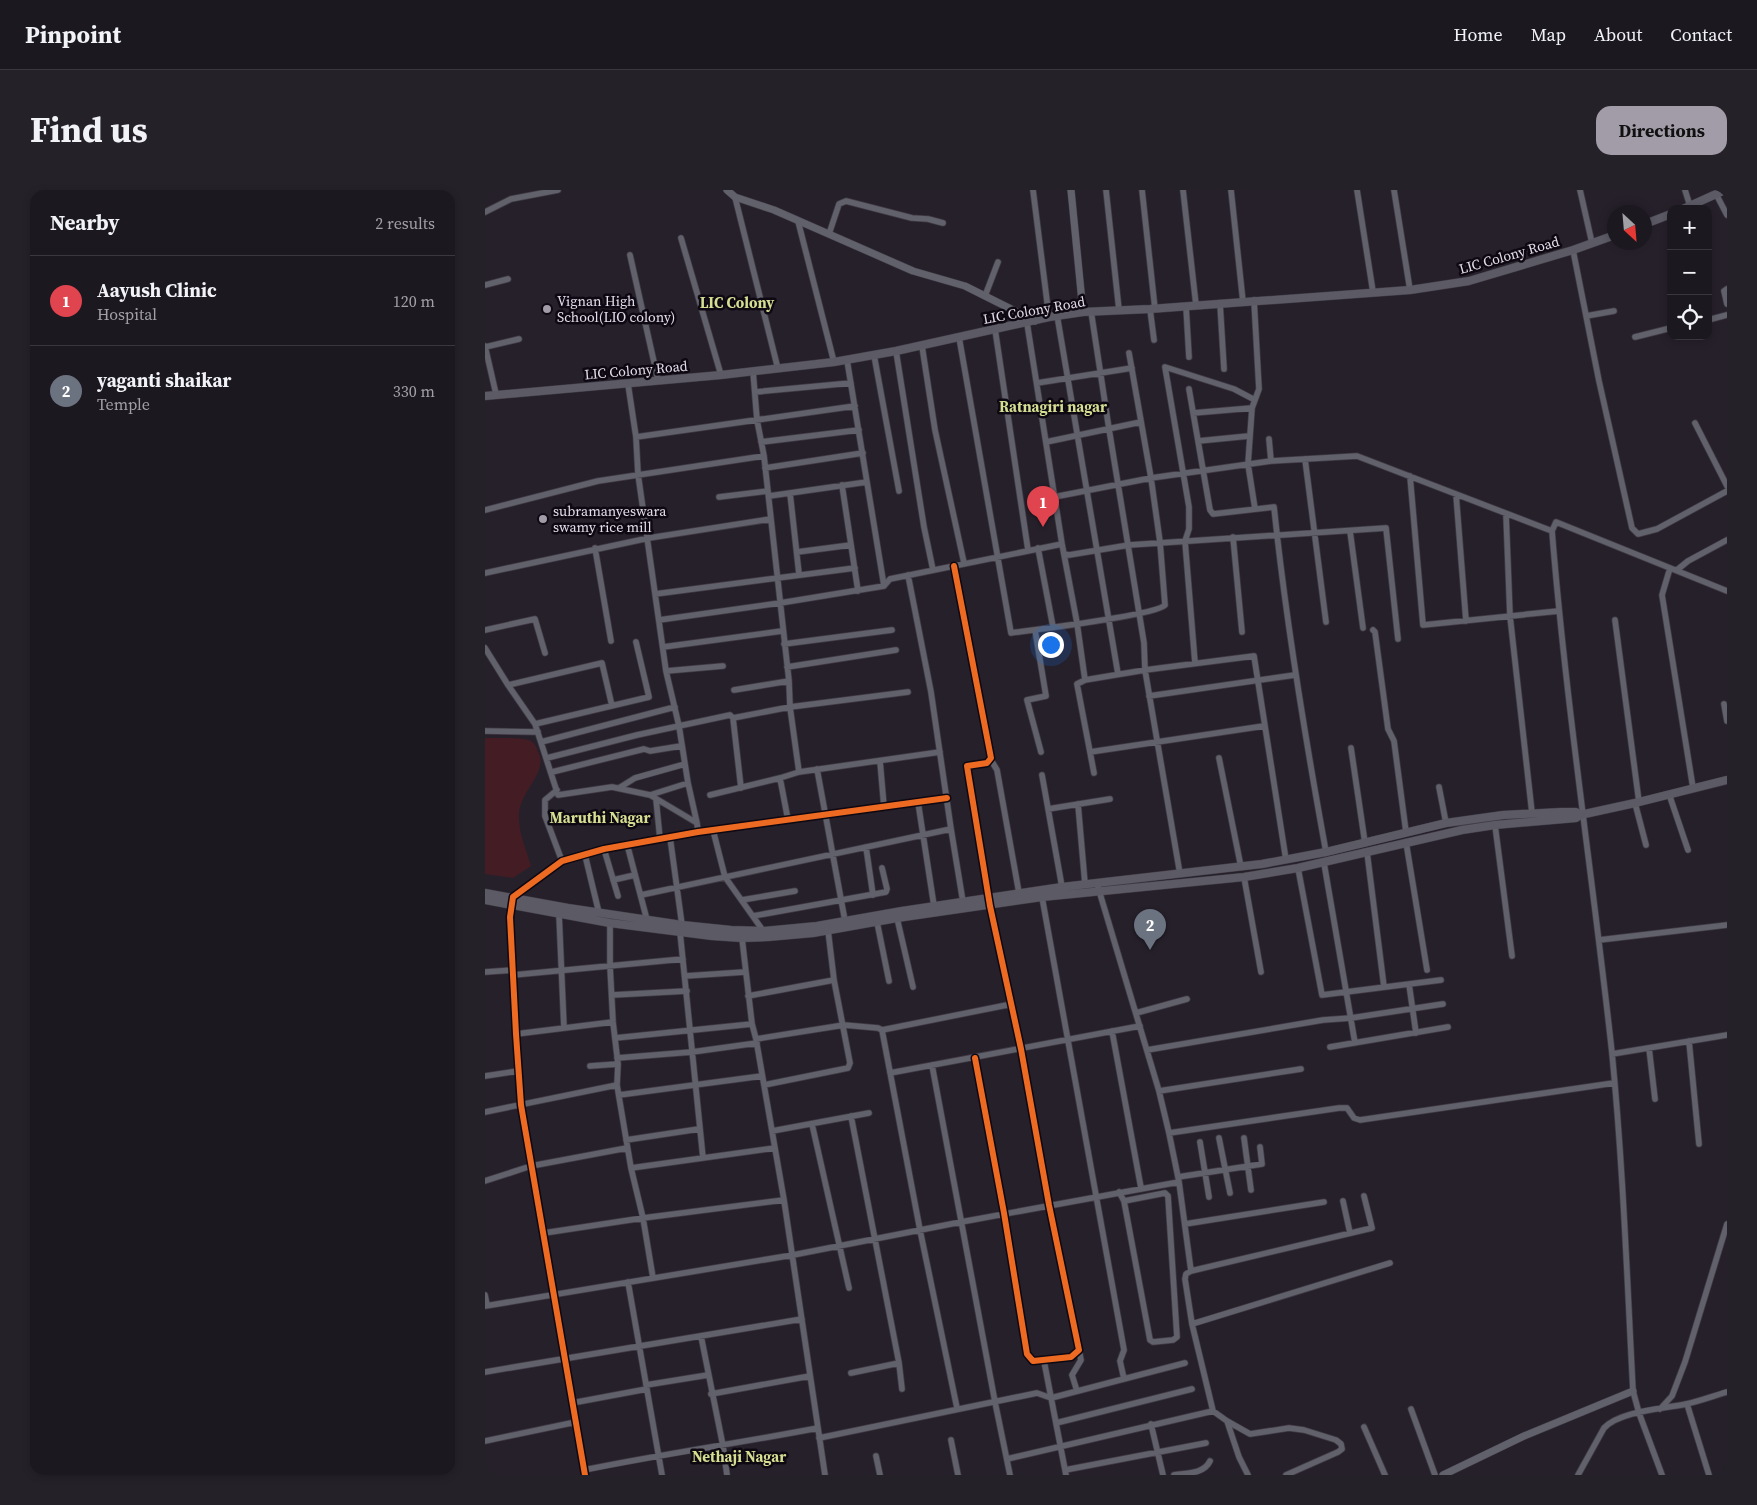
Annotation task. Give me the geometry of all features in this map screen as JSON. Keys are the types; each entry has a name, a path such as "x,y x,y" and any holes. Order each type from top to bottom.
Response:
{"main road":[{"path":"1691,205 1725,190"},
{"path":"1652,221 1667,216"},
{"name":"LIC Colony Road","path":"485,396 721,375 834,362 922,346 1053,316 1087,312 1410,290 1469,281 1607,238"},
{"path":"485,893 559,914 610,923 764,934 828,930 989,902 1244,878 1324,863 1462,830 1495,825 1576,818 1582,814 1637,803 1727,780"},
{"path":"485,900 512,901 647,920 681,929 742,938 935,906 963,902 989,902 1019,893 1286,860 1446,823 1532,813 1576,812 1582,814"}],"street":[{"path":"485,212 511,199 542,191 557,190"},
{"path":"1033,190 1053,316 1068,378 1117,674"},
{"path":"1071,190 1087,312 1101,373 1140,614 1149,696 1180,874"},
{"path":"1106,190 1119,310"},
{"path":"1142,190 1154,340"},
{"path":"1183,190 1196,305"},
{"path":"1231,190 1243,302"},
{"path":"1357,190 1373,292"},
{"path":"1395,190 1410,290"},
{"path":"1581,190 1593,243"},
{"path":"1685,190 1686,205"},
{"path":"730,192 913,271 965,286 1031,322 1037,383 1054,497 1085,680"},
{"path":"730,192 778,369"},
{"path":"1716,194 1727,215"},
{"path":"829,234 839,204 846,201 912,218 928,219 943,223"},
{"path":"799,221 834,362"},
{"path":"681,238 721,375"},
{"path":"1573,250 1603,401 1632,528 1635,532 1643,534 1657,529 1727,491"},
{"path":"630,255 658,380"},
{"path":"985,296 998,262"},
{"path":"485,285 508,279"},
{"path":"1727,289 1724,291 1727,304"},
{"path":"1254,300 1259,389 1252,408 1248,464 1255,509"},
{"path":"1220,303 1224,369"},
{"path":"1186,306 1189,356"},
{"path":"1587,316 1614,311"},
{"path":"1712,319 1727,315"},
{"path":"995,329 1028,550"},
{"path":"1635,337 1667,329"},
{"path":"959,337 1011,634 1140,614 1162,609 1165,605 1160,542 1151,478 1129,353"},
{"path":"496,394 485,346 519,339"},
{"path":"922,346 935,430 964,563"},
{"path":"896,351 924,526 933,570"},
{"path":"874,355 899,491"},
{"path":"847,360 884,586"},
{"path":"1195,663 1185,540 1189,529 1189,516 1165,367 1234,389 1255,400"},
{"path":"1037,383 1132,368"},
{"path":"753,371 757,420 764,456 789,681 790,707 799,772"},
{"path":"755,392 851,383"},
{"path":"628,384 666,671 679,726 681,746 698,832"},
{"path":"1189,389 1210,510 1213,514 1274,507 1295,675 1325,852"},
{"path":"636,437 855,406"},
{"path":"1193,413 1252,408"},
{"path":"1046,442 1141,422"},
{"path":"1695,423 1727,486"},
{"path":"761,442 859,430"},
{"path":"1198,441 1249,436"},
{"path":"1269,440 1271,461"},
{"path":"765,468 863,453"},
{"path":"485,510 572,487 639,474 764,456"},
{"path":"1054,497 1203,470 1271,461 1357,456 1552,531"},
{"path":"1305,459 1326,622"},
{"path":"1410,476 1423,625 1559,611"},
{"path":"719,497 790,493 867,482"},
{"path":"842,485 858,591"},
{"path":"790,493 799,574"},
{"path":"1456,494 1466,621"},
{"path":"1506,514 1510,616 1532,813"},
{"path":"485,573 595,548 771,519"},
{"path":"1662,1475 1633,1391 1621,1154 1612,1054 1582,814 1552,531 1556,522 1727,591"},
{"path":"1064,554 1069,555 1160,542 1386,528 1398,639"},
{"path":"1350,531 1363,628"},
{"path":"1233,537 1242,632"},
{"path":"1677,570 1688,561 1727,540"},
{"path":"659,620 858,591 884,586 890,578 1062,544"},
{"path":"797,552 851,545"},
{"path":"595,548 611,641"},
{"path":"1038,548 1053,627"},
{"path":"953,566 991,760 997,770 1019,893"},
{"path":"655,594 855,568"},
{"path":"1670,568 1662,595 1693,788"},
{"path":"908,575 931,692 963,902"},
{"path":"485,630 535,619 545,653"},
{"path":"1615,620 1637,803 1646,845"},
{"path":"784,644 891,630"},
{"path":"1035,630 1046,696 1027,700 1041,752"},
{"path":"1373,630 1375,632 1388,729 1394,741 1406,832"},
{"path":"663,647 783,631"},
{"path":"535,724 649,697 636,642"},
{"path":"485,648 508,686 535,724 558,795 612,787 619,788 650,795 697,823"},
{"path":"787,666 896,650"},
{"path":"1094,773 1077,684 1085,680 1117,674 1254,656 1286,860"},
{"path":"508,686 602,663 612,706"},
{"path":"666,671 723,666"},
{"path":"1149,696 1295,675"},
{"path":"734,690 789,681"},
{"path":"547,758 730,715 733,718 790,707 908,692"},
{"path":"1724,704 1727,721"},
{"path":"541,742 675,707"},
{"path":"733,718 741,788"},
{"path":"1090,752 1264,726"},
{"path":"485,731 538,732"},
{"path":"552,772 644,749 650,751 681,746"},
{"path":"1351,748 1365,843"},
{"path":"710,795 799,772 940,752"},
{"path":"1219,758 1241,867"},
{"path":"991,760 987,763 967,766 989,902 1012,1004 1049,1205 1081,1360 1072,1374 1077,1391"},
{"path":"880,761 884,807"},
{"path":"619,788 635,778 685,764"},
{"path":"817,769 845,921"},
{"path":"1042,775 1063,887"},
{"path":"780,778 787,820"},
{"path":"650,795 688,783"},
{"path":"1439,788 1446,823"},
{"path":"557,790 545,800 545,816 562,861"},
{"path":"1669,794 1688,850"},
{"path":"818,1428 723,1446 659,1455 585,1472 521,1105 515,1034 512,901 562,861 604,849 698,832 947,798"},
{"path":"657,799 660,839"},
{"path":"1048,809 1110,799"},
{"path":"918,802 935,906"},
{"path":"1078,804 1085,884"},
{"path":"1495,825 1512,956"},
{"path":"641,895 951,829"},
{"path":"713,830 725,877 764,934"},
{"path":"671,837 687,991 694,1085 703,1158"},
{"path":"1407,842 1427,970"},
{"path":"627,844 647,920"},
{"path":"866,847 873,895"},
{"path":"604,849 618,896"},
{"path":"1367,852 1384,987"},
{"path":"585,855 599,913"},
{"path":"1324,863 1355,1043"},
{"path":"753,916 886,892 882,868"},
{"path":"1298,868 1322,996 1441,980"},
{"path":"613,880 635,875"},
{"path":"1244,878 1261,972"},
{"path":"1097,883 1159,1091 1179,1179 1191,1271"},
{"path":"742,900 795,891"},
{"path":"1043,897 1067,1040 1124,1350 1120,1361 1124,1379"},
{"path":"559,914 564,1028"},
{"path":"897,918 913,987"},
{"path":"877,922 889,981"},
{"path":"610,923 610,966 617,1085 627,1148 643,1218 653,1278"},
{"path":"1599,940 1727,925"},
{"path":"764,1085 848,1068 850,1063 834,980 828,930"},
{"path":"742,938 752,1024 757,1041 793,1255 825,1475"},
{"path":"485,972 561,970 683,959"},
{"path":"685,976 745,972"},
{"path":"749,996 834,980"},
{"path":"1409,984 1416,1033"},
{"path":"612,995 687,991"},
{"path":"1136,1012 1187,999"},
{"path":"590,1066 692,1052 843,1025 882,1030 1012,1004"},
{"path":"1147,1050 1323,1020 1351,1018 1443,1004"},
{"path":"515,1034 613,1022"},
{"path":"615,1038 752,1024"},
{"path":"889,1073 1140,1026"},
{"path":"1330,1046 1448,1027"},
{"path":"882,1030 920,1230 957,1408"},
{"path":"1113,1031 1141,1188"},
{"path":"1612,1054 1727,1035"},
{"path":"1689,1041 1699,1144"},
{"path":"1649,1048 1655,1099"},
{"path":"975,1058 1004,1214 1027,1354 1033,1361 1044,1361 1071,1357 1079,1350"},
{"path":"932,1066 995,1402 1011,1475"},
{"path":"1159,1091 1301,1069"},
{"path":"485,1076 518,1071"},
{"path":"619,1095 762,1076"},
{"path":"1169,1133 1339,1108 1347,1108 1354,1118 1360,1120 1614,1083"},
{"path":"485,1112 617,1085"},
{"path":"772,1131 869,1113"},
{"path":"851,1116 899,1363 902,1388"},
{"path":"812,1124 849,1288"},
{"path":"626,1140 699,1130"},
{"path":"1219,1138 1230,1193"},
{"path":"1244,1138 1251,1190"},
{"path":"1200,1142 1209,1197"},
{"path":"485,1294 486,1306 793,1255 1141,1188 1205,1172 1262,1164 1260,1147"},
{"path":"485,1181 531,1166 627,1148"},
{"path":"631,1168 775,1148"},
{"path":"1119,1192 1124,1201 1150,1340 1153,1342 1173,1340 1177,1337 1169,1196 1165,1193 1124,1201"},
{"path":"1286,1475 1338,1452 1342,1449 1341,1444 1336,1440 1305,1430 1289,1428 1250,1434 1227,1422 1213,1411 1192,1324 1185,1279 1191,1271 1372,1228 1364,1196"},
{"path":"543,1233 784,1200"},
{"path":"1343,1201 1350,1233"},
{"path":"1185,1224 1324,1202"},
{"path":"1660,1409 1673,1396 1727,1224"},
{"path":"1192,1324 1391,1263"},
{"path":"628,1282 662,1475"},
{"path":"485,1372 802,1319"},
{"path":"701,1336 727,1475"},
{"path":"1044,1361 1065,1472 1206,1442"},
{"path":"851,1373 899,1363"},
{"path":"819,1438 1037,1393 1051,1398 1185,1363"},
{"path":"572,1403 708,1374"},
{"path":"711,1394 811,1376"},
{"path":"1056,1422 1193,1390"},
{"path":"1443,1475 1524,1436 1633,1391"},
{"path":"1578,1475 1604,1428 1610,1422 1639,1412 1687,1404 1727,1393"},
{"path":"1687,1404 1709,1475"},
{"path":"1411,1409 1435,1475"},
{"path":"1007,1458 1213,1411"},
{"path":"485,1441 576,1422"},
{"path":"1227,1422 1247,1475"},
{"path":"1151,1424 1163,1475"},
{"path":"1364,1426 1385,1475"},
{"path":"951,1440 958,1475"},
{"path":"876,1456 880,1475"},
{"path":"1174,1475 1200,1471 1210,1461"}],"shaded area":[{"path":"485,738 528,740 534,744 539,754 539,768 520,806 519,814 521,834 531,866 513,878 485,874"}],"cycle path":[{"path":"954,566 991,758 987,763 967,766 990,906 1021,1049 1049,1205 1079,1350 1071,1357 1033,1361 1027,1354 1004,1213 975,1058"},
{"path":"585,1475 521,1105 510,917 513,897 562,861 604,849 698,832 947,798"}],"place":[{"name":"Vignan High School(LIO colony)","path":"547,309"},
{"name":"subramanyeswara swamy rice mill","path":"543,519"},
{"name":"Aayush Clinic","path":"1043,527"},
{"name":"yaganti shaikar","path":"1150,950"}],"district":[{"name":"LIC Colony","path":"737,303"},
{"name":"Ratnagiri nagar","path":"1053,407"},
{"name":"Maruthi Nagar","path":"600,818"},
{"name":"Nethaji Nagar","path":"739,1457"}]}
